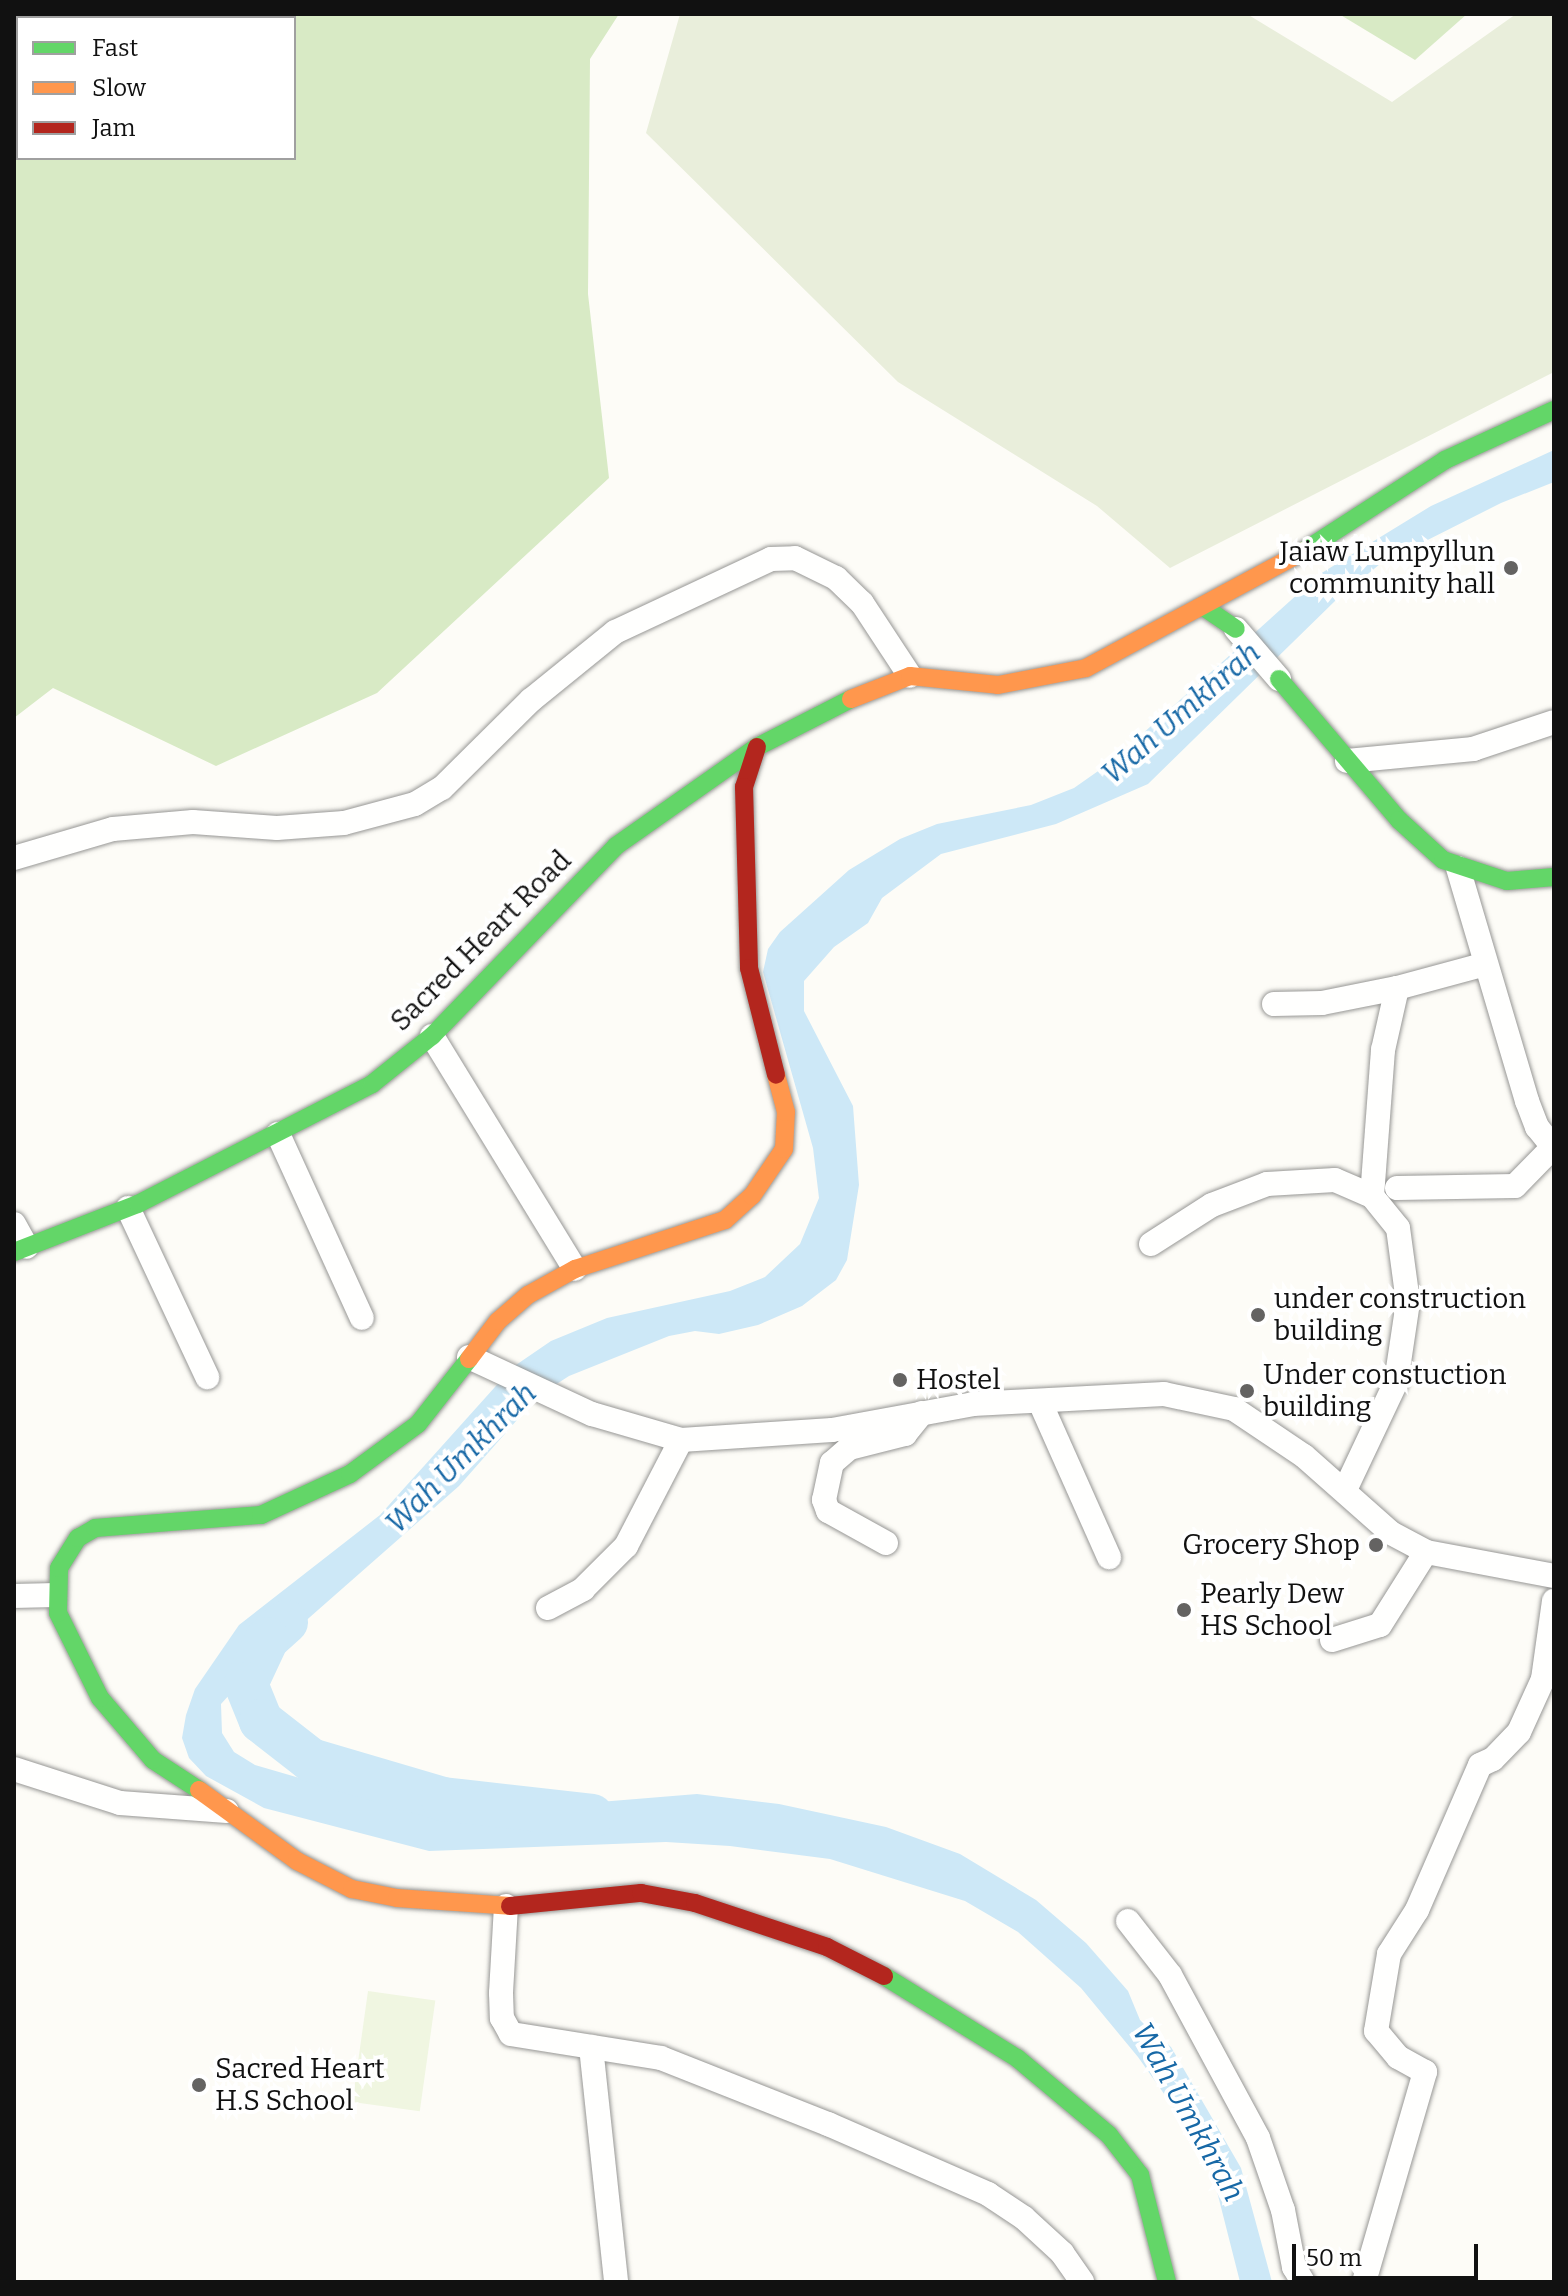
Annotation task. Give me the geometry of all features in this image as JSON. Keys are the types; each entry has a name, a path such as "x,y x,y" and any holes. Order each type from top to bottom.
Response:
{"street":[{"path":"14,858 113,829 193,822 277,828 344,823 415,804 479,755 531,700 593,647 771,559 795,558 836,578 862,603 910,676 998,685 1086,668 1205,608 1445,460 1554,410"},
{"path":"1205,608 1236,629 1347,761 1421,842 1458,868 1507,881 1554,877"},
{"name":"Sacred Heart Road","path":"21,1250 128,1208 372,1084 432,1036 616,846 757,747 840,703 910,676"},
{"path":"1347,761 1473,749 1554,722"},
{"path":"757,747 744,787 749,968 781,1086 784,1149 752,1196 725,1220 575,1269 498,1321 469,1357 444,1396 418,1424 350,1474 261,1515 95,1528 67,1553 55,1595 70,1642 100,1698 153,1760 234,1812 297,1861 352,1889 412,1900 506,1906 641,1893 695,1903 827,1947 909,1988 1017,2058 1109,2135 1140,2175 1167,2282"},
{"path":"1397,1188 1515,1186 1553,1147 1532,1114 1458,868"},
{"path":"1274,1004 1322,1003 1397,988 1486,964"},
{"path":"1372,1196 1383,1050 1397,988"},
{"path":"432,1036 575,1269"},
{"path":"278,1134 362,1318"},
{"path":"1151,1244 1212,1205 1267,1184 1335,1180 1372,1196 1398,1228 1408,1302 1396,1382 1345,1490"},
{"path":"128,1208 207,1377"},
{"path":"14,1224 21,1250"},
{"path":"469,1357 592,1414 681,1440 832,1430 973,1404 1164,1394 1234,1409 1345,1490 1391,1533 1426,1552 1554,1576"},
{"path":"1040,1402 1109,1557"},
{"path":"886,1543 828,1511 824,1500 832,1463 849,1448 905,1434 922,1413"},
{"path":"548,1608 583,1589 617,1557 681,1440"},
{"path":"1332,1640 1380,1625 1426,1552"},
{"path":"14,1596 55,1595"},
{"path":"1364,2282 1425,2072 1398,2057 1376,2031 1389,1954 1417,1910 1480,1765 1493,1759 1519,1732 1543,1679 1554,1601"},
{"path":"14,1769 120,1803 234,1812"},
{"path":"506,1906 501,1993 502,2018 511,2034 661,2058 988,2194 1024,2218 1062,2253 1082,2282"},
{"path":"1128,1921 1170,1975 1258,2138 1283,2210 1294,2267 1303,2282"},
{"path":"591,2047 616,2282"}],"green space":[{"path":"14,14 619,14 590,59 588,294 609,478 377,693 216,766 53,688 14,718"},
{"path":"680,14 1247,14 1392,102 1516,14 1554,14 1554,372 1170,568 1097,506 898,382 646,133"},
{"path":"1339,14 1467,14 1415,60"},
{"path":"368,1991 435,2000 420,2111 352,2102"}],"water":[{"path":"1554,450 1554,482 1501,503 1380,564 1335,601 1148,784 1056,824 941,854 882,898 868,923 834,947 804,981 804,1011 853,1106 859,1185 847,1260 836,1280 802,1306 758,1325 719,1334 695,1331 669,1336 569,1376 538,1396 459,1486 260,1661 221,1704 222,1733 234,1752 255,1765 430,1816 697,1794 779,1804 886,1827 960,1854 1036,1900 1086,1943 1128,1991 1140,2020 1171,2047 1241,2168 1272,2282 1240,2282 1208,2156 1138,2057 1081,1988 1018,1932 965,1901 830,1859 730,1846 666,1842 429,1851 264,1808 206,1776 189,1758 182,1738 186,1715 195,1689 239,1625 380,1515 513,1367 551,1341 607,1318 730,1291 765,1277 800,1244 819,1198 813,1148 763,972 768,949 780,932 849,870 900,839 937,824 1031,805 1074,788 1111,762 1320,574 1431,506"}],"waterway":[{"name":"Wah Umkhrah","path":"286,1622 267,1639 246,1684 261,1721 311,1760 443,1799 592,1816"}],"traffic: fast":[{"path":"1304,551 1445,460 1554,410"},
{"path":"1205,608 1236,629"},
{"path":"1279,679 1399,820 1443,860 1507,881 1554,877"},
{"path":"14,1252 138,1204 372,1084 432,1036 616,846 757,747 851,699"},
{"path":"199,1790 153,1760 100,1698 58,1613 59,1568 78,1538 95,1528 261,1515 350,1474 418,1424 469,1359"},
{"path":"884,1976 1017,2058 1109,2135 1140,2175 1167,2282"}],"traffic: slow":[{"path":"851,699 910,676 998,685 1086,668 1304,551"},
{"path":"469,1359 498,1321 528,1295 575,1269 725,1220 752,1196 784,1149 786,1112 776,1075"},
{"path":"199,1790 297,1861 352,1889 397,1898 510,1906"}],"traffic: jam":[{"path":"757,747 744,787 749,968 776,1075"},
{"path":"510,1906 641,1893 695,1903 827,1947 884,1976"}],"place":[{"name":"Jaiaw Lumpyllun community hall","path":"1511,568"},
{"name":"under construction building","path":"1258,1315"},
{"name":"Hostel","path":"900,1380"},
{"name":"Under constuction building","path":"1247,1391"},
{"name":"Grocery Shop","path":"1376,1545"},
{"name":"Pearly Dew HS School","path":"1184,1610"},
{"name":"Sacred Heart H.S School","path":"199,2085"}]}
